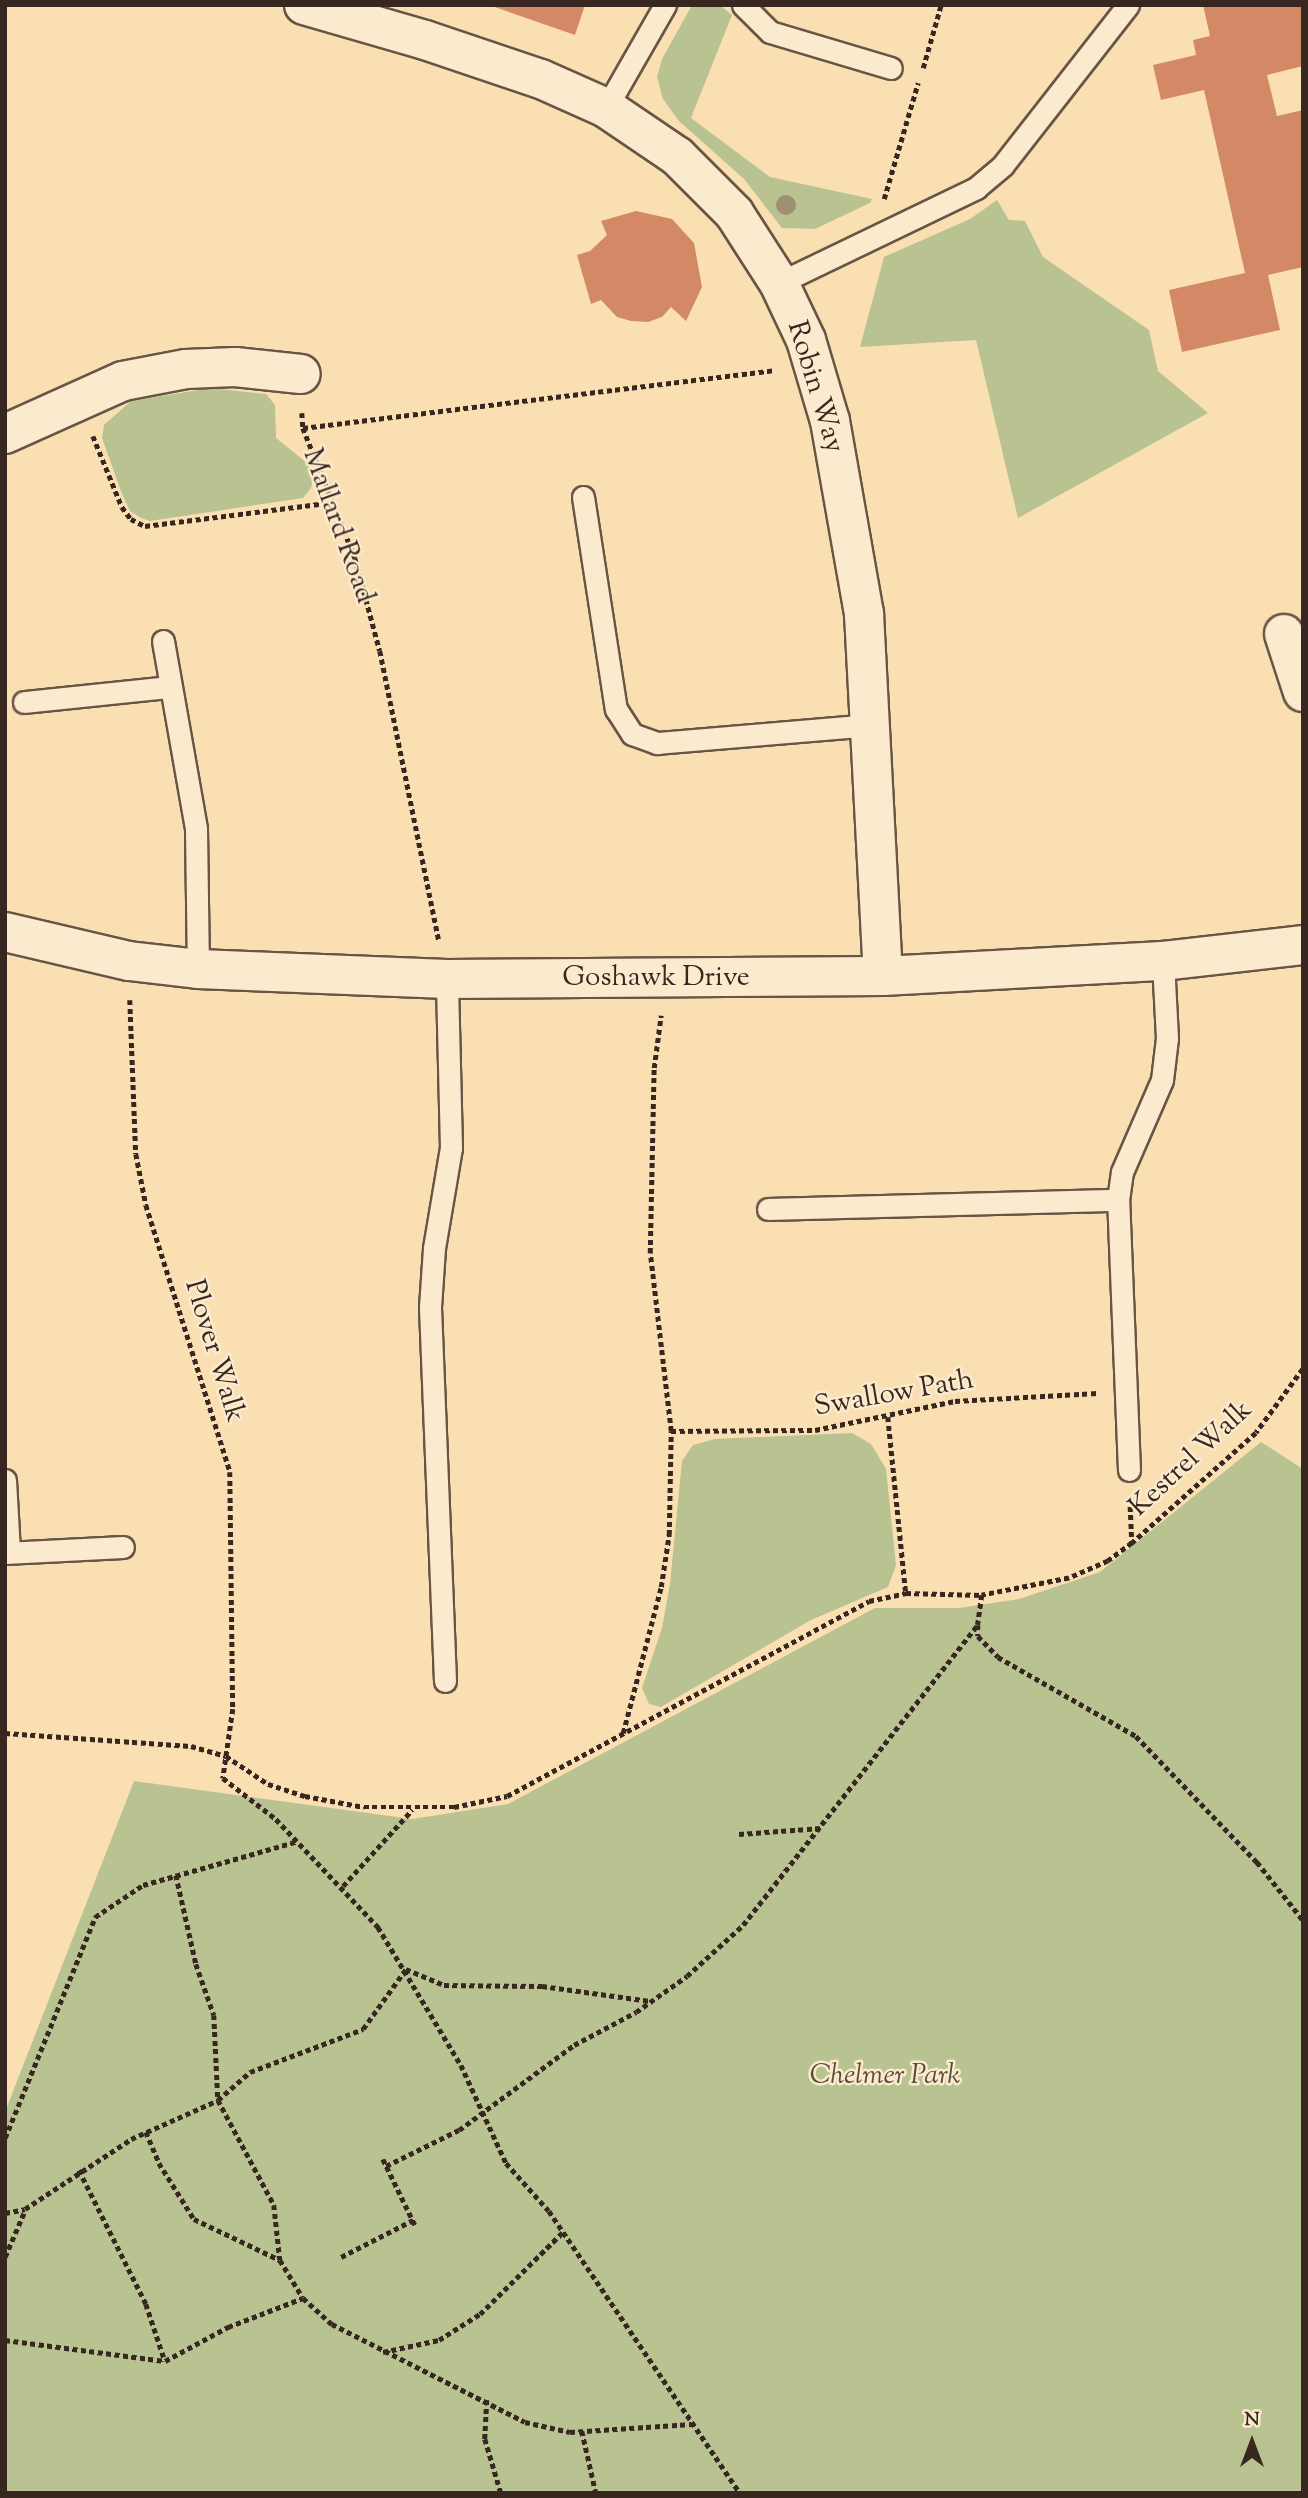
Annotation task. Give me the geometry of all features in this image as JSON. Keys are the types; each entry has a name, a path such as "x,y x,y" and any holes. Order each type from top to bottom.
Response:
{"street":[{"name":"Robin Way","path":"304,5 451,48 541,79 606,108 677,156 724,204 779,284 812,362 830,421 864,614 872,725 883,976"},
{"path":"5,434 123,382 186,369 234,367 301,374"},
{"path":"1284,634 1303,692"},
{"name":"Goshawk Drive","path":"9,933 129,961 198,969 447,979 883,976 1163,961 1303,945"}],"lane":[{"path":"606,108 665,5"},
{"path":"743,5 770,32 891,68"},
{"path":"779,284 945,207 1003,165 1128,5"},
{"path":"583,497 616,709 632,734 657,743 872,725"},
{"path":"163,641 169,688 196,829 198,969"},
{"path":"24,702 169,688"},
{"path":"1129,1470 1118,1200 1122,1171 1162,1080 1167,1038 1163,961"},
{"path":"445,1681 430,1307 434,1248 451,1149 447,979"},
{"path":"768,1209 1118,1200"},
{"path":"5,1480 7,1553 123,1547"}],"path":[{"path":"873,239 941,5"},
{"path":"303,428 812,362"},
{"name":"Mallard Road","path":"301,374 303,428 334,502 380,651 447,979"},
{"path":"76,404 122,507 131,519 145,526 334,502"},
{"name":"Plover Walk","path":"129,961 130,1084 138,1166 146,1205 230,1472 233,1709 226,1756"},
{"path":"623,1733 661,1587 669,1535 671,1432 650,1253 660,979"},
{"name":"Kestrel Walk","path":"5,1733 191,1746 226,1756 268,1784 305,1796 412,1810 507,1796 869,1601 906,1593 982,1595 1069,1578 1108,1561 1256,1433 1303,1369"},
{"name":"Swallow Path","path":"671,1432 814,1430 888,1417 955,1401 1124,1392"},
{"path":"888,1417 906,1593"},
{"path":"1129,1470 1132,1543"},
{"path":"982,1595 978,1636 998,1657 1136,1736 1257,1862 1303,1920"},
{"path":"386,2166 482,2115 574,2045 651,2001 743,1925 823,1828 978,1625"},
{"path":"226,1756 223,1778 298,1841 343,1886 406,1969 460,2065 506,2163 563,2232 740,2493"},
{"path":"343,1886 412,1810"},
{"path":"739,1834 823,1828"},
{"path":"5,2138 94,1917 144,1885 298,1841"},
{"path":"177,1875 196,1964 214,2015 218,2100 274,2205 280,2260 303,2298 332,2324 447,2386 487,2400 524,2422 582,2431 693,2424"},
{"path":"406,1969 444,1985 542,1986 651,2001"},
{"path":"5,2213 25,2209 79,2170 146,2132 218,2100 250,2072 363,2029 406,1969"},
{"path":"146,2132 159,2163 194,2219 280,2260"},
{"path":"383,2160 416,2227"},
{"path":"79,2170 146,2304 165,2361"},
{"path":"5,2257 25,2209"},
{"path":"341,2258 413,2220"},
{"path":"383,2351 439,2340 480,2314 563,2232"},
{"path":"5,2340 165,2361 228,2327 303,2298"},
{"path":"487,2400 485,2439 501,2493"},
{"path":"582,2431 596,2493"}],"green space":[{"path":"692,5 720,5 732,15 691,118 770,177 872,199 870,203 815,229 782,228 744,179 679,121 663,99 657,77 662,59"},
{"path":"997,200 1009,220 1025,221 1043,257 1149,330 1158,371 1208,413 1018,518 976,340 860,347 884,257 970,219"},
{"path":"211,388 266,394 275,405 276,438 307,463 314,475 311,488 303,498 150,521 141,518 130,511 122,494 102,438 104,425 131,401"},
{"path":"852,1433 871,1444 886,1469 896,1565 888,1587 811,1620 661,1707 649,1704 642,1688 662,1628 670,1584 682,1461 693,1445 715,1439"},
{"name":"Chelmer Park","path":"1261,1442 1303,1469 1303,2493 5,2493 5,2112 134,1781 412,1819 508,1804 875,1608 959,1608 1019,1599 1100,1572"}],"building":[{"path":"489,5 585,5 575,35"},
{"path":"1203,5 1303,5 1303,66 1267,75 1277,116 1303,110 1303,267 1268,275 1280,330 1182,352 1169,290 1245,273 1204,90 1161,100 1153,65 1196,55 1193,40 1210,36"},
{"path":"636,211 672,219 694,243 702,287 686,321 671,307 662,317 648,322 617,317 601,300 591,304 577,255 590,251 607,235 601,221"}]}
